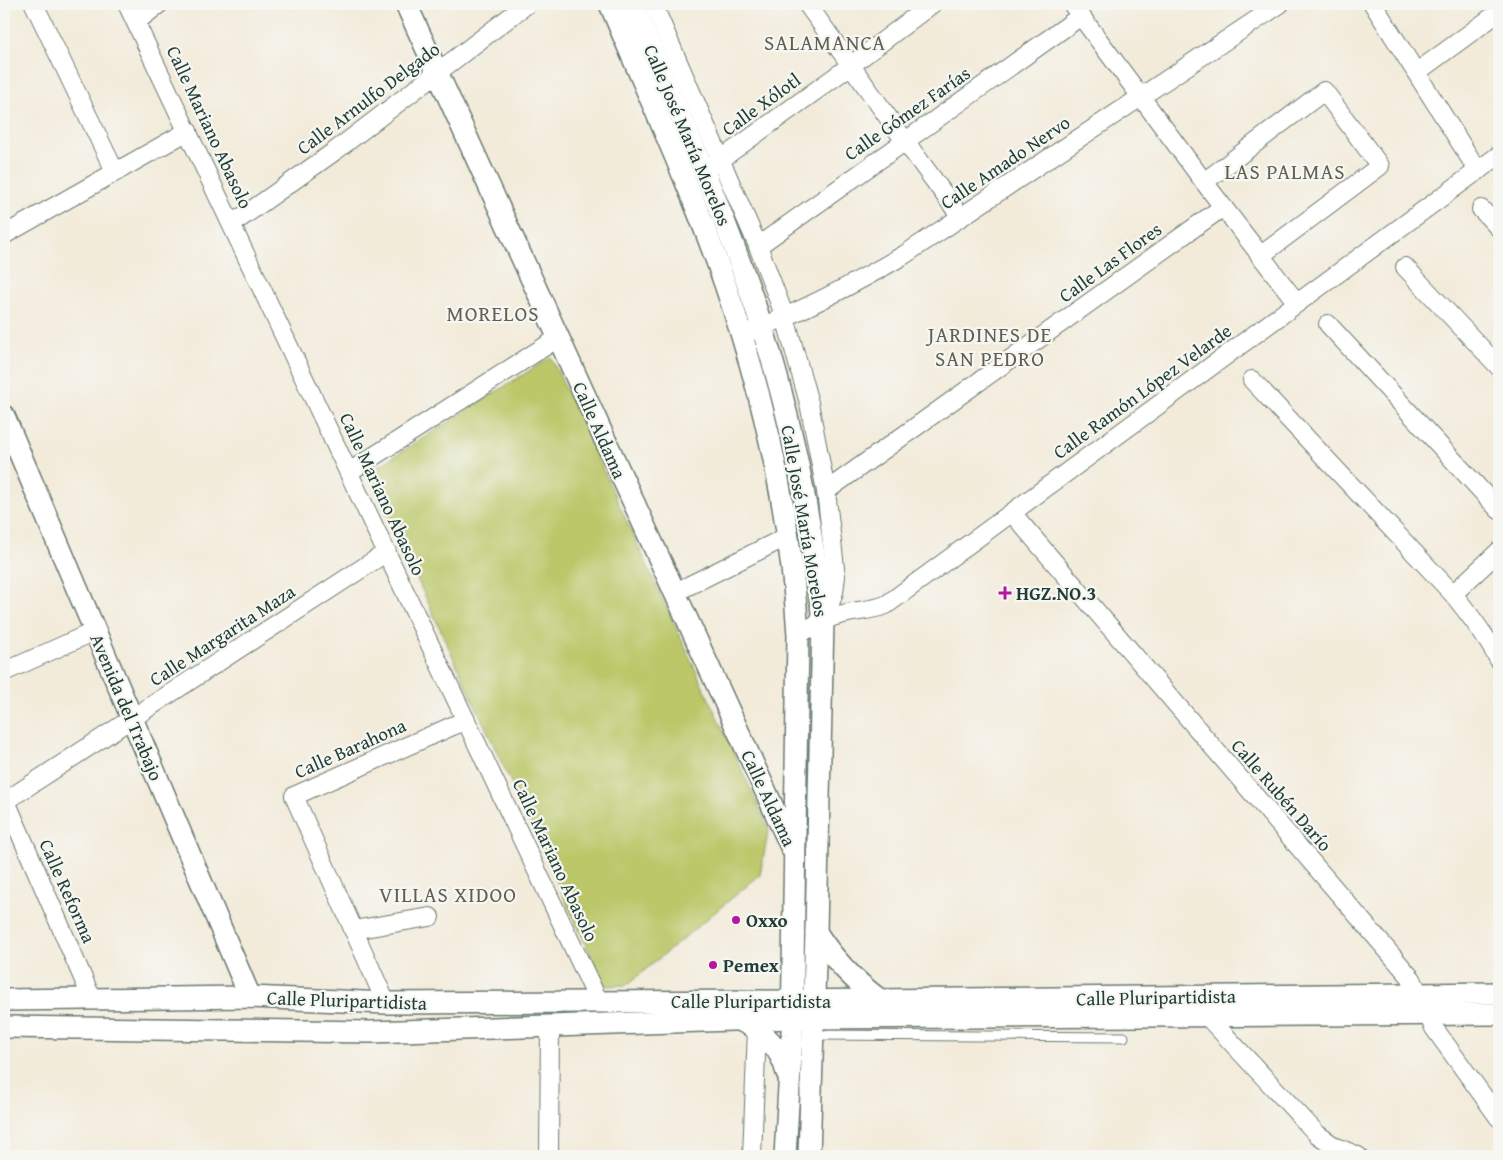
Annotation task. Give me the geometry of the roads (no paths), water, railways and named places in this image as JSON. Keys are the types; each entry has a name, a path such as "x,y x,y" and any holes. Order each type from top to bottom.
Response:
{"street":[{"path":"34,4 115,172"},
{"name":"Calle Mariano Abasolo","path":"128,4 599,1002"},
{"path":"136,22 159,4"},
{"name":"Calle Aldama","path":"406,4 795,856"},
{"name":"Calle Arnulfo Delgado","path":"232,224 335,151 528,4"},
{"name":"Calle José María Morelos","path":"610,4 686,184 722,275 742,334 776,468 788,536 795,588 798,635 795,856 808,1156"},
{"path":"807,4 961,217"},
{"name":"Calle Xólotl","path":"686,184 850,66 932,4"},
{"name":"Calle Amado Nervo","path":"742,334 785,317 845,289 904,255 1280,4"},
{"path":"1373,4 1478,170"},
{"name":"Calle José María Morelos","path":"642,5 672,72 704,172 735,248 762,327 789,423 800,472 824,620 816,932 802,1022 789,1079 785,1156"},
{"path":"1076,10 1297,304"},
{"name":"Calle Gómez Farías","path":"758,246 905,141 1076,10"},
{"path":"1417,72 1499,12"},
{"path":"672,72 721,160 758,246 785,317 809,403 826,491 836,576 834,592 824,620"},
{"path":"1204,182 1324,91 1380,166 1260,256"},
{"path":"4,235 188,131"},
{"name":"Calle Ramón López Velarde","path":"798,635 824,620 848,612 875,609 886,605 1499,155"},
{"name":"Calle Las Flores","path":"826,491 1223,207"},
{"path":"1481,209 1499,228"},
{"path":"1405,267 1499,368"},
{"path":"1328,324 1499,510"},
{"path":"349,472 558,338"},
{"path":"1252,380 1453,594 1472,617 1499,660"},
{"name":"Avenida del Trabajo","path":"4,416 250,997"},
{"name":"Calle Rubén Darío","path":"1012,513 1412,979 1434,1028 1499,1118"},
{"path":"674,593 788,536"},
{"path":"1453,594 1499,550"},
{"name":"Calle Margarita Maza","path":"5,802 387,552"},
{"path":"4,672 95,631"},
{"name":"Calle Barahona","path":"386,1003 294,796 466,720"},
{"name":"Calle Reforma","path":"5,802 92,999"},
{"path":"353,930 430,917"},
{"path":"816,932 844,970 880,1000"},
{"name":"Calle Pluripartidista","path":"4,1000 250,997 386,1003 599,1002 802,1022 880,1000 1499,993"},
{"path":"178,999 179,1029"},
{"name":"Calle Pluripartidista","path":"4,1027 370,1032 550,1026 1206,1015 1499,1014"},
{"name":"Calle Pluripartidista","path":"1206,1015 1317,1134 1334,1146 1358,1156"},
{"path":"748,1024 774,1046 784,1062 789,1079"},
{"path":"748,1024 752,1156"},
{"path":"549,1156 550,1026"}],"lane":[{"path":"802,1022 1124,1037"}],"place":[{"name":"HGZ.NO.3","path":"1005,593"},
{"name":"Oxxo","path":"736,920"},
{"name":"Pemex","path":"713,965"}],"district":[{"name":"SALAMANCA","path":"825,42"},
{"name":"LAS PALMAS","path":"1285,171"},
{"name":"MORELOS","path":"493,313"},
{"name":"JARDINES DE SAN PEDRO","path":"990,346"},
{"name":"VILLAS XIDOO","path":"448,894"}]}
